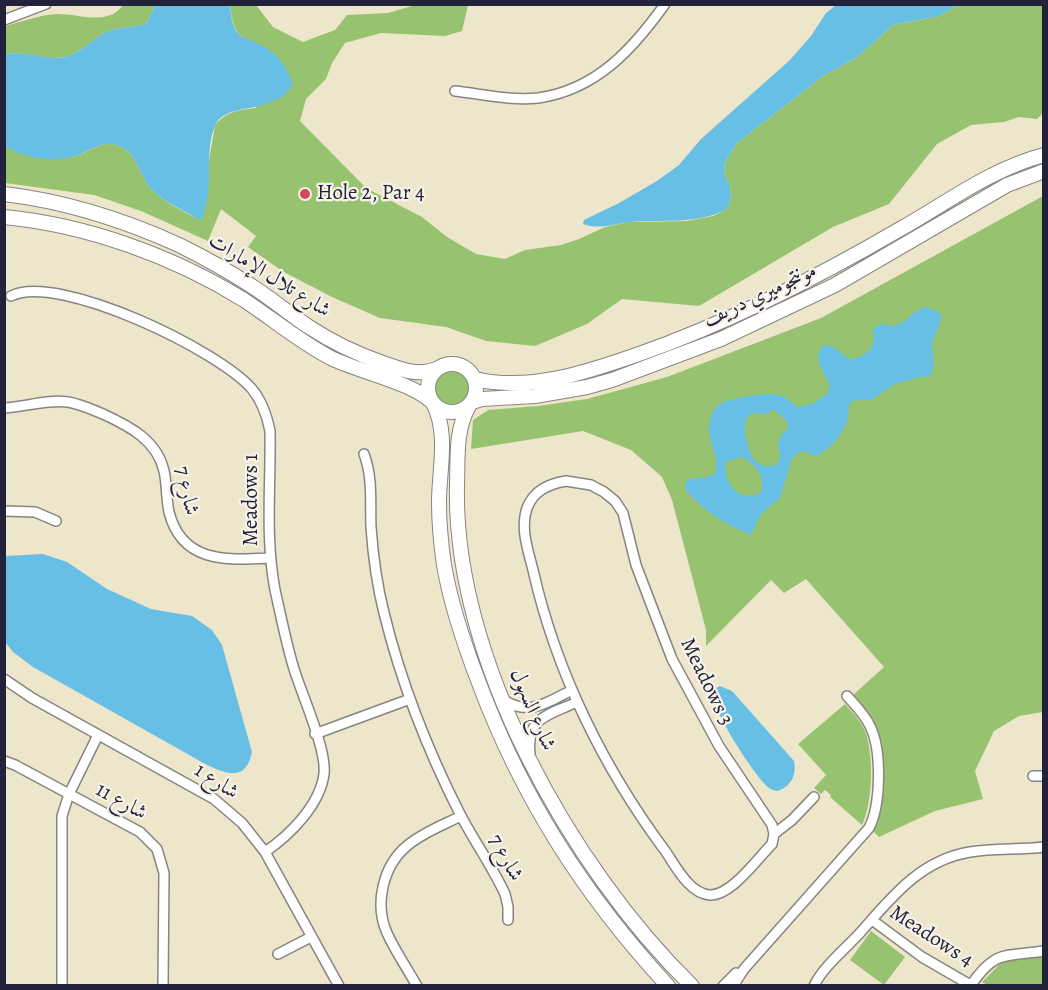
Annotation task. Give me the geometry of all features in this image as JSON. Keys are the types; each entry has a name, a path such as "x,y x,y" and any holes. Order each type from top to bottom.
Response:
{"main road":[{"name":"مونتجوميري دريف","path":"475,379 504,383 558,378 606,366 714,325 828,271 1000,171 1044,154"},
{"name":"مونتجوميري دريف","path":"471,404 492,398 561,393 587,387 721,339 835,285 1007,185 1044,171"},
{"name":"شارع تلال الإمارات","path":"4,194 59,204 146,231 197,254 236,276 310,328 349,349 414,373 439,368"},
{"name":"شارع تلال الإمارات","path":"4,217 29,219 109,238 167,259 242,299 302,341 332,358 364,373 419,392 432,402"},
{"path":"453,364 460,365 475,379 476,391 471,404 457,412 444,411 432,402 429,395 429,383 434,372 439,368 453,364"},
{"name":"شارع السهول","path":"432,402 438,412 441,428 439,505 444,565 462,637 488,707 517,772 558,846 624,938 668,986"},
{"name":"شارع السهول","path":"471,404 462,420 459,434 457,508 459,540 479,634 504,700 531,762 554,806 608,888 663,956 692,986"},
{"path":"652,969 674,986"}],"street":[{"path":"4,20 46,4"},
{"path":"455,91 519,98 537,98 564,93 590,82 613,66 651,24 665,4"},
{"name":"Meadows 1","path":"11,296 22,291 39,291 78,299 122,313 165,331 232,370 248,385 264,409 270,431 268,529 270,558 288,649 324,762 319,789 295,828 265,852"},
{"name":"شارع 7","path":"4,408 53,401 69,402 85,406 130,427 145,438 156,453 164,471 170,514 178,531 190,545 200,552 224,560 270,558"},
{"name":"شارع 7","path":"364,454 371,478 373,550 379,593 410,699 461,816 505,894 508,920"},
{"name":"Meadows 3","path":"566,481 591,485 604,492 615,501 623,513 636,565 672,659 706,725 770,820 774,834 772,844 725,892 710,895 696,890 675,865 646,824 608,761 572,690 542,604 525,534 526,513 534,494 544,487 566,481"},
{"path":"4,511 35,512 56,521"},
{"name":"شارع 1","path":"4,679 32,698 214,799 242,823 265,852 339,986"},
{"path":"504,700 516,707 533,708 572,690"},
{"path":"733,986 744,969 869,828 875,815 877,756 875,737 867,720 847,696"},
{"path":"315,734 410,699"},
{"path":"531,762 529,737 534,724 577,702"},
{"path":"533,708 539,720"},
{"path":"62,986 61,827 69,794 98,735"},
{"name":"شارع 11","path":"4,761 140,832 157,849 164,873 163,986"},
{"path":"774,834 792,820 813,796"},
{"path":"417,986 385,927 381,907 385,880 393,862 406,846 461,816"},
{"name":"Meadows 4","path":"814,986 909,880 939,861 972,851 1044,847"},
{"name":"Meadows 4","path":"872,920 922,957 972,985 985,966 993,960 1003,956 1044,951"},
{"path":"278,954 311,937"},
{"path":"723,986 744,969"}],"green space":[{"path":"123,5 155,5 147,23 106,32 69,56 49,58 5,54 5,26 56,14 109,16"},
{"path":"230,5 256,5 273,27 303,42 335,30 347,15 388,13 415,5 468,5 462,31 445,36 381,33 345,43 332,63 326,79 306,99 300,121 366,188 422,217 447,237 476,254 505,259 525,250 561,245 605,227 629,222 686,221 713,216 727,209 731,198 730,187 724,173 725,162 737,143 823,76 856,58 893,25 939,16 959,5 1043,5 1043,113 1037,119 1019,117 1004,122 971,125 937,144 889,204 833,227 699,306 622,299 587,324 535,346 486,341 446,327 380,318 332,297 282,271 248,247 256,236 221,209 208,241 141,211 94,195 5,183 5,146 29,155 60,158 76,156 98,146 111,144 120,146 132,155 152,190 199,220 215,125 229,114 256,108 254,44 235,29"},
{"path":"1043,196 1043,712 1019,716 994,731 975,771 983,799 935,811 879,837 873,831 882,805 882,746 873,719 853,695 884,667 806,579 784,593 771,580 706,646 706,630 672,500 662,477 631,450 583,431 471,449 473,420 488,410 587,399 667,377 821,318"},
{"path":"453,369 467,374 472,388 467,402 453,407 439,402 434,388 439,374"},
{"path":"845,704 863,727 870,752 870,792 862,825 825,790 821,794 814,788 826,775 798,744"},
{"path":"871,931 905,957 884,985 850,960"},
{"path":"1043,956 1043,985 989,986 982,982 1005,959"}],"water":[{"path":"837,4 959,5 939,16 893,25 856,58 823,76 737,143 725,162 724,173 730,187 731,198 727,209 692,219 630,222 601,227 583,224 584,220 657,181 679,165 701,139 790,60 811,36 826,13"},
{"path":"155,5 230,5 231,17 237,32 278,57 287,69 293,84 285,94 274,101 229,113 215,126 210,151 208,198 203,218 199,220 152,190 132,155 120,146 107,144 76,156 49,159 21,154 5,146 5,54 18,53 56,58 69,56 106,32 147,23"},
{"path":"926,307 938,312 942,318 932,343 934,365 930,377 920,377 895,384 871,400 855,400 850,404 846,424 839,436 824,452 813,456 806,451 800,452 792,458 780,498 761,514 751,535 715,516 685,489 687,479 709,477 715,473 716,462 709,428 715,408 732,400 767,394 782,396 799,407 814,403 828,393 830,385 819,360 820,350 824,345 832,346 849,359 860,357 872,347 873,328 881,324 896,325","holes":["772,410 787,421 788,427 779,440 779,462 776,465 766,466 759,464 749,450 745,423 752,413 767,414","740,457 755,466 761,476 761,492 746,496 730,484 725,470 726,462"]},
{"path":"43,554 67,562 107,589 151,609 192,616 212,630 222,645 252,752 245,768 240,772 228,773 207,765 33,667 13,652 5,642 5,556"},
{"path":"720,686 732,691 794,761 794,775 783,789 778,791 769,788 734,741 713,698 712,690"}],"place":[{"name":"Hole 2, Par 4","path":"305,194"}]}
